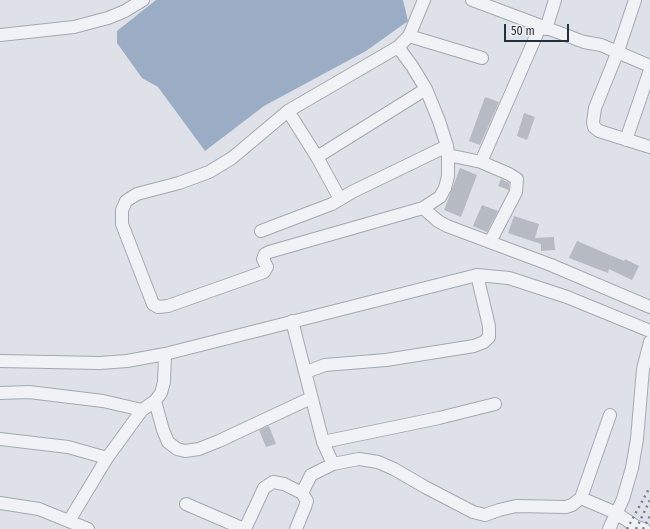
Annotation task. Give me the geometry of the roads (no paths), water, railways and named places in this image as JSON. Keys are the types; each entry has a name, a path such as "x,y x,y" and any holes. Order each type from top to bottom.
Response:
{"street":[{"path":"0,35 74,27 108,18 125,11 143,0"},
{"path":"398,47 426,89 439,121 448,150 448,176 445,188 440,197 423,208 269,252 265,254 263,258 267,267 264,272 168,306 158,307 153,304 122,224 122,210 126,200 137,194 178,183 209,172 232,158 288,112 398,47 409,36 424,0"},
{"path":"472,0 543,28 584,42 601,45 650,66"},
{"path":"481,162 556,0"},
{"path":"635,0 618,52 595,108 593,122 594,127 599,131 650,147"},
{"path":"409,36 482,58"},
{"path":"626,140 650,70"},
{"path":"317,158 426,89"},
{"path":"288,112 317,158 340,199"},
{"path":"261,231 332,204 352,192 448,150 481,162 517,179 516,192 490,242"},
{"path":"423,208 438,221 447,226 551,265 650,307"},
{"path":"306,372 325,366 386,360 474,346 484,342 489,338 489,326 477,275"},
{"path":"0,361 127,361 165,354 477,275 509,278 567,297 650,331"},
{"path":"292,321 323,442 333,464"},
{"path":"609,529 623,499 632,468 637,439 643,369 650,342"},
{"path":"69,520 107,458 142,410 155,401 161,393 164,382 165,354"},
{"path":"0,393 29,392 103,401 142,410"},
{"path":"155,401 168,442 177,449 185,451 199,449 219,441 311,398"},
{"path":"323,442 439,418 495,404"},
{"path":"302,493 311,475 333,464 359,459 378,462 394,469 474,512 485,515 516,506 566,507 572,505 581,498 610,415"},
{"path":"0,439 68,447 107,458"},
{"path":"186,504 245,529 264,488 273,482 284,484 302,493 306,500 305,508 296,529"},
{"path":"581,498 616,513 637,527 644,529"},
{"path":"0,503 39,508 88,529"}],"water":[{"path":"156,0 403,0 408,21 366,51 264,106 205,151 158,87 142,78 117,43 117,31"}],"railway":[{"path":"627,529 650,487"},
{"path":"636,529 650,500"},
{"path":"643,529 650,516"}]}
